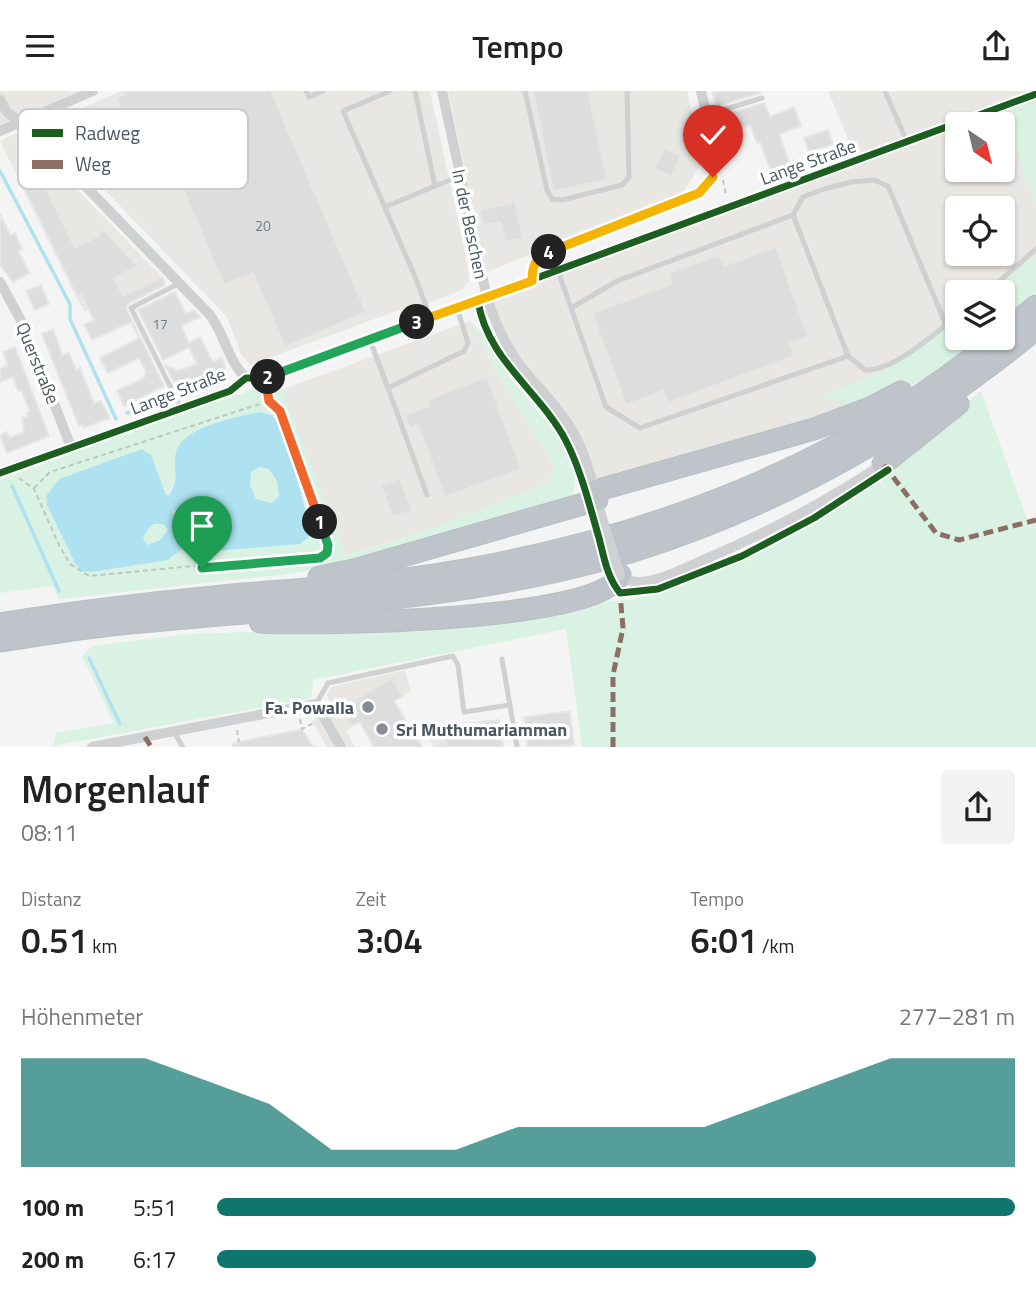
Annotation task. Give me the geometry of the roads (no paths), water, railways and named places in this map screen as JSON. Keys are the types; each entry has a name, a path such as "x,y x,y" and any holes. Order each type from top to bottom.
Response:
{"highway":[{"path":"1015,323 1036,306"},
{"path":"883,464 974,392 1036,329"},
{"path":"0,641 118,624 410,596 499,582 635,550 742,509 854,454 952,394 1036,329"},
{"path":"231,595 354,570 598,503 870,408 979,350"},
{"path":"0,624 50,615 231,595 355,586 484,567 572,548 736,493 814,456 896,411 982,350"},
{"path":"191,618 280,623 443,619 541,607 587,596 614,585 620,575"}],"street":[{"path":"51,109 93,91"},
{"name":"In der Beschen","path":"442,91 487,298 498,328 525,371 548,396 573,432 581,449 620,575"},
{"path":"532,281 532,268 540,255 699,193 713,177 716,159 701,91"},
{"name":"Lange Straße","path":"0,473 230,391 246,378 265,378 1036,94"},
{"path":"0,100 7,112 18,120"},
{"path":"0,131 18,123"},
{"path":"89,189 217,324 233,363 246,378"},
{"name":"Querstraße","path":"0,282 24,326 71,447"},
{"path":"620,575 628,580 645,581 723,552 802,513 883,464"},
{"path":"92,747 316,703 341,747"}],"lane":[{"path":"306,91 309,97 323,91"},
{"path":"390,91 343,111 430,317"},
{"path":"415,91 435,186"},
{"path":"526,91 547,190 552,199 562,200 622,185 629,177 626,91"},
{"path":"885,91 907,142"},
{"path":"706,115 762,98"},
{"path":"385,207 460,176"},
{"path":"571,309 617,281 793,215 803,197 851,182 874,180 888,186 945,323"},
{"path":"793,215 848,356 865,370 877,370 895,361 945,326"},
{"path":"1001,280 1036,249"},
{"path":"558,271 606,407 640,428 848,356"},
{"path":"180,283 131,308 181,408"},
{"path":"388,388 464,351 468,343 457,308"},
{"path":"370,340 427,495"},
{"path":"316,703 328,683 453,656 458,665 464,712 510,705"},
{"path":"502,659 517,747"},
{"path":"174,731 183,747"}],"water":[{"path":"259,412 271,415 283,427 311,531 309,537 300,544 214,551 197,525 175,510 172,511 182,539 182,549 168,560 92,572 82,571 76,565 47,505 46,496 59,479 142,449 151,455 166,495 169,495 175,483 175,458 180,443 211,425","holes":["260,467 269,469 277,481 279,496 271,503 256,499 250,485 251,472","154,524 163,524 168,530 160,540 147,545 143,538"]}],"waterway":[{"path":"0,171 70,304 70,319 116,419"},
{"path":"179,395 213,382"},
{"path":"127,413 169,398"},
{"path":"12,486 59,591"},
{"path":"89,658 120,724"}],"place":[{"name":"Fa. Powalla","path":"368,707"},
{"name":"Sri Muthumariamman","path":"382,729"}]}
